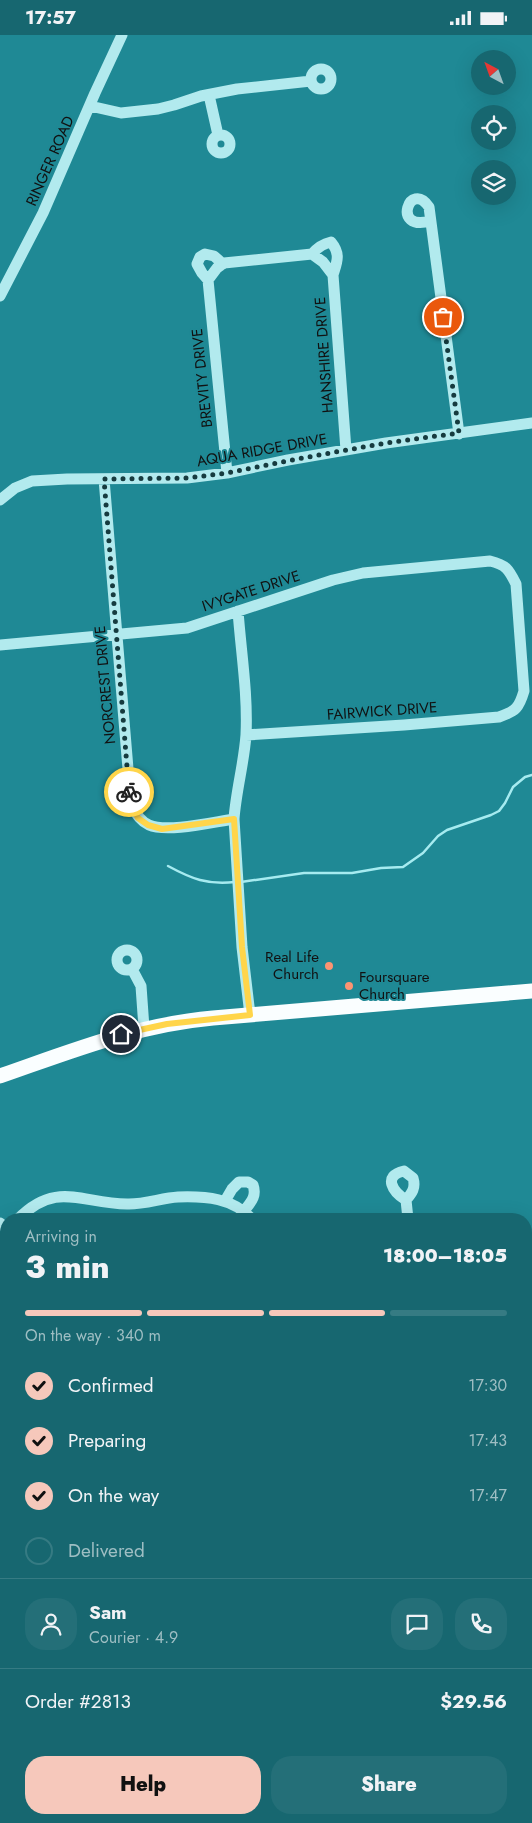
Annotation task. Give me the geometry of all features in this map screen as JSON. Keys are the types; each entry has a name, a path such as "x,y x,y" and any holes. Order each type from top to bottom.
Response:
{"main road":[{"path":"0,1076 96,1042 144,1029 191,1020 532,991"}],"street":[{"name":"RINGER ROAD","path":"0,296 43,213 122,35"},
{"path":"90,106 121,113 158,109 201,96 237,89 311,81"},
{"path":"209,95 218,135"},
{"path":"430,221 459,433"},
{"name":"BREVITY DRIVE","path":"227,473 208,279 197,264 200,257 205,253 214,256 223,264 312,254 317,248 331,242 337,251 338,258 333,275"},
{"name":"HANSHIRE DRIVE","path":"312,254 323,261 333,275 346,450"},
{"path":"208,279 223,264"},
{"name":"AQUA RIDGE DRIVE","path":"0,500 15,488 32,481 188,478 227,473 346,450 532,423"},
{"name":"NORCREST DRIVE","path":"104,479 131,805 138,818 148,825 162,829 234,819"},
{"name":"IVYGATE DRIVE","path":"0,645 187,628 333,580 363,573 490,561 508,568 516,584 527,636"},
{"path":"238,611 246,709 246,735 235,799 234,819 242,947 250,1015"},
{"name":"FAIRWICK DRIVE","path":"246,735 499,717 518,707 524,691 527,636"},
{"path":"132,969 141,985 144,1029"},
{"path":"226,1201 238,1182 248,1182 253,1185 255,1195 249,1213"},
{"path":"26,1213 38,1203 49,1198 62,1196 130,1204 178,1197 221,1199 245,1213"},
{"path":"406,1201 407,1213"}],"waterway":[{"path":"241,882 304,873 352,873 381,868 403,867 423,853 438,836 447,830 499,811 513,787 525,777 532,775"},
{"path":"168,866 208,882 235,882"}],"way so far":[{"path":"129,792 104,479 188,478 227,473 386,443 459,433 443,317"}],"place":[{"name":"Real Life Church","path":"329,966"},
{"name":"Foursquare Church","path":"349,986"}],"route":[{"path":"121,1034 191,1020 250,1015 242,947 234,819 162,829 148,825 138,818 131,805 129,792"}]}
